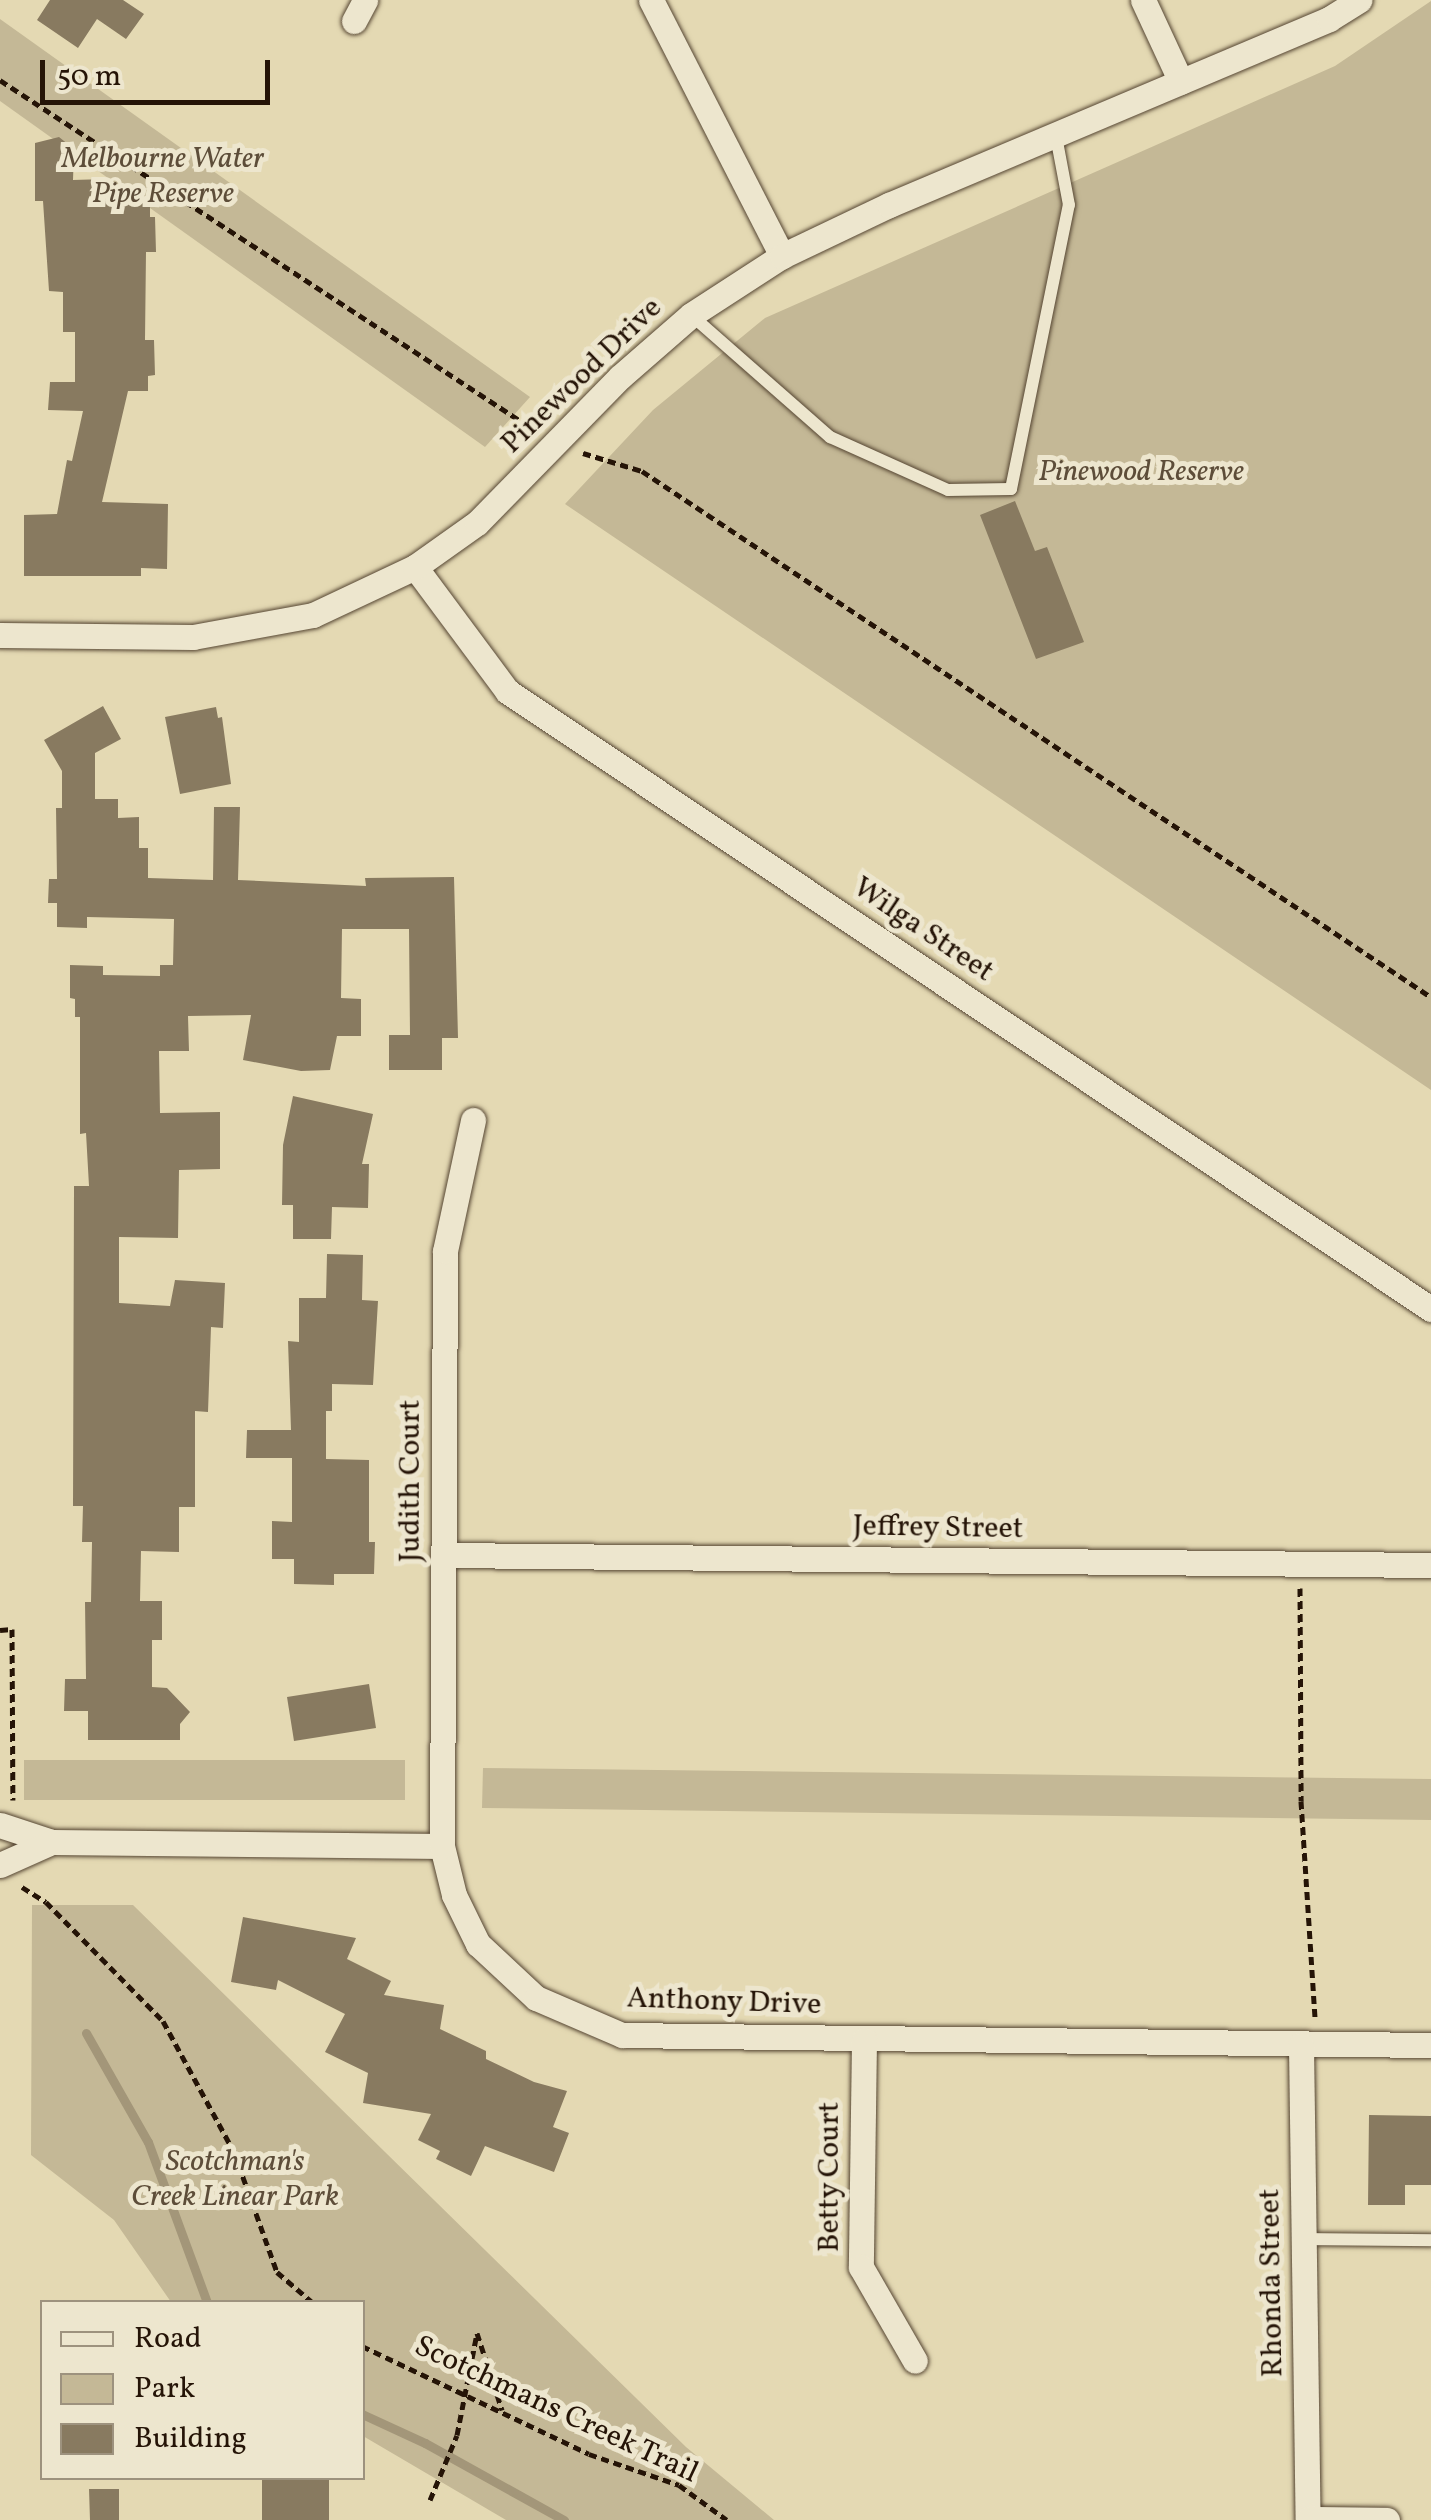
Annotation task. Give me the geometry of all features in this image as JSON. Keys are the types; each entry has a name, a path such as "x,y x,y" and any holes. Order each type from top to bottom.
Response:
{"street":[{"path":"650,0 782,256"},
{"path":"1143,0 1181,82"},
{"name":"Pinewood Drive","path":"0,635 193,637 312,615 415,566 477,523 620,377 691,315 782,256 889,205 1329,19 1359,0"},
{"name":"Wilga Street","path":"415,566 507,691 1431,1310"},
{"name":"Judith Court","path":"442,1846 445,1251 473,1120"},
{"name":"Jeffrey Street","path":"444,1555 1431,1565"},
{"path":"7,1827 52,1842 442,1846"},
{"path":"7,1861 52,1842"},
{"name":"Anthony Drive","path":"442,1846 454,1894 478,1944 536,1998 622,2035 1431,2045"},
{"name":"Betty Court","path":"864,2040 861,2268 914,2361"},
{"name":"Rhonda Street","path":"1308,2520 1304,2239 1309,2045"},
{"path":"1308,2520 1387,2520"}],"lane":[{"path":"691,315 830,436 948,490 1011,489 1070,204 1056,136"},
{"path":"1304,2239 1431,2240"}],"path":[{"path":"0,80 556,445 642,471 1431,997"},
{"path":"1300,1564 1301,1801 1309,2045"},
{"path":"0,1630 12,1630 7,1827"},
{"path":"7,1861 14,1882 46,1902 163,2020 234,2152 277,2272 310,2300"},
{"path":"430,2500 457,2435 477,2333 502,2410"},
{"name":"Scotchmans Creek Trail","path":"365,2347 590,2454 679,2485 727,2520"}],"green space":[{"name":"Pinewood Reserve","path":"1431,1 1431,1090 565,504 653,410 765,318 1335,66"},
{"name":"Melbourne Water Pipe Reserve","path":"0,19 530,397 485,447 0,101"},
{"path":"24,1760 405,1760 405,1800 24,1800"},
{"path":"483,1768 1431,1779 1431,1820 482,1808"},
{"name":"Scotchman's Creek Linear Park","path":"32,1905 133,1905 686,2447 774,2520 506,2520 365,2437 365,2300 170,2300 114,2220 31,2155"}],"building":[{"path":"50,0 123,0 144,14 126,39 97,19 78,48 37,20"},
{"path":"59,137 74,149 73,180 107,179 121,193 128,190 150,202 150,217 155,217 156,252 146,252 145,340 154,340 155,375 148,376 148,391 128,391 102,502 168,504 167,569 141,568 141,576 24,576 24,515 57,514 67,460 72,461 83,411 48,410 50,382 75,382 75,332 63,332 63,292 49,291 43,201 35,201 35,143"},
{"path":"1015,501 1035,551 1047,547 1084,642 1036,659 980,515"},
{"path":"103,706 121,739 95,753 95,799 118,799 118,818 139,817 139,848 148,848 148,878 213,880 214,807 240,807 238,880 366,886 365,878 454,877 458,1038 442,1038 442,1070 389,1070 389,1035 410,1035 409,929 342,929 341,998 361,999 361,1036 337,1036 330,1070 301,1071 243,1060 251,1015 188,1016 189,1051 159,1051 160,1113 220,1112 220,1169 179,1170 178,1238 119,1237 119,1303 170,1306 175,1280 225,1283 223,1328 211,1327 208,1412 195,1411 195,1507 179,1507 179,1552 141,1551 140,1601 162,1601 162,1640 152,1640 152,1687 167,1688 190,1712 180,1724 180,1740 88,1740 88,1711 64,1711 65,1679 86,1679 85,1602 91,1602 92,1542 82,1542 83,1506 73,1506 74,1186 89,1186 86,1133 80,1134 80,1017 75,1017 75,999 70,998 70,965 103,966 103,975 160,976 160,965 173,965 174,919 87,917 87,928 57,927 57,903 48,903 49,879 57,879 56,808 62,808 62,771 44,740"},
{"path":"216,707 218,718 222,717 231,784 180,794 165,717"},
{"path":"293,1096 373,1114 362,1164 369,1164 368,1208 332,1207 331,1239 293,1239 293,1205 282,1205 283,1145"},
{"path":"327,1254 363,1255 362,1300 378,1301 373,1385 332,1384 332,1411 326,1411 326,1459 369,1460 369,1542 375,1542 374,1574 334,1574 334,1585 294,1584 294,1559 272,1559 272,1521 292,1522 292,1458 246,1458 247,1430 291,1430 288,1341 299,1342 299,1298 326,1298"},
{"path":"369,1684 376,1728 294,1741 287,1697"},
{"path":"243,1917 356,1938 347,1959 391,1981 384,1995 444,2005 440,2029 486,2051 486,2059 534,2082 567,2091 553,2127 569,2133 554,2172 485,2146 471,2176 436,2159 440,2151 418,2140 431,2114 363,2103 368,2073 325,2052 345,2014 278,1980 276,1990 231,1982"},
{"path":"1369,2115 1431,2116 1431,2185 1405,2185 1405,2205 1368,2205"},
{"path":"262,2480 329,2480 329,2520 262,2520"},
{"path":"89,2489 119,2489 119,2520 90,2520"}],"waterway":[{"path":"86,2033 148,2142 206,2300"},
{"path":"365,2415 425,2443 564,2520"}]}
